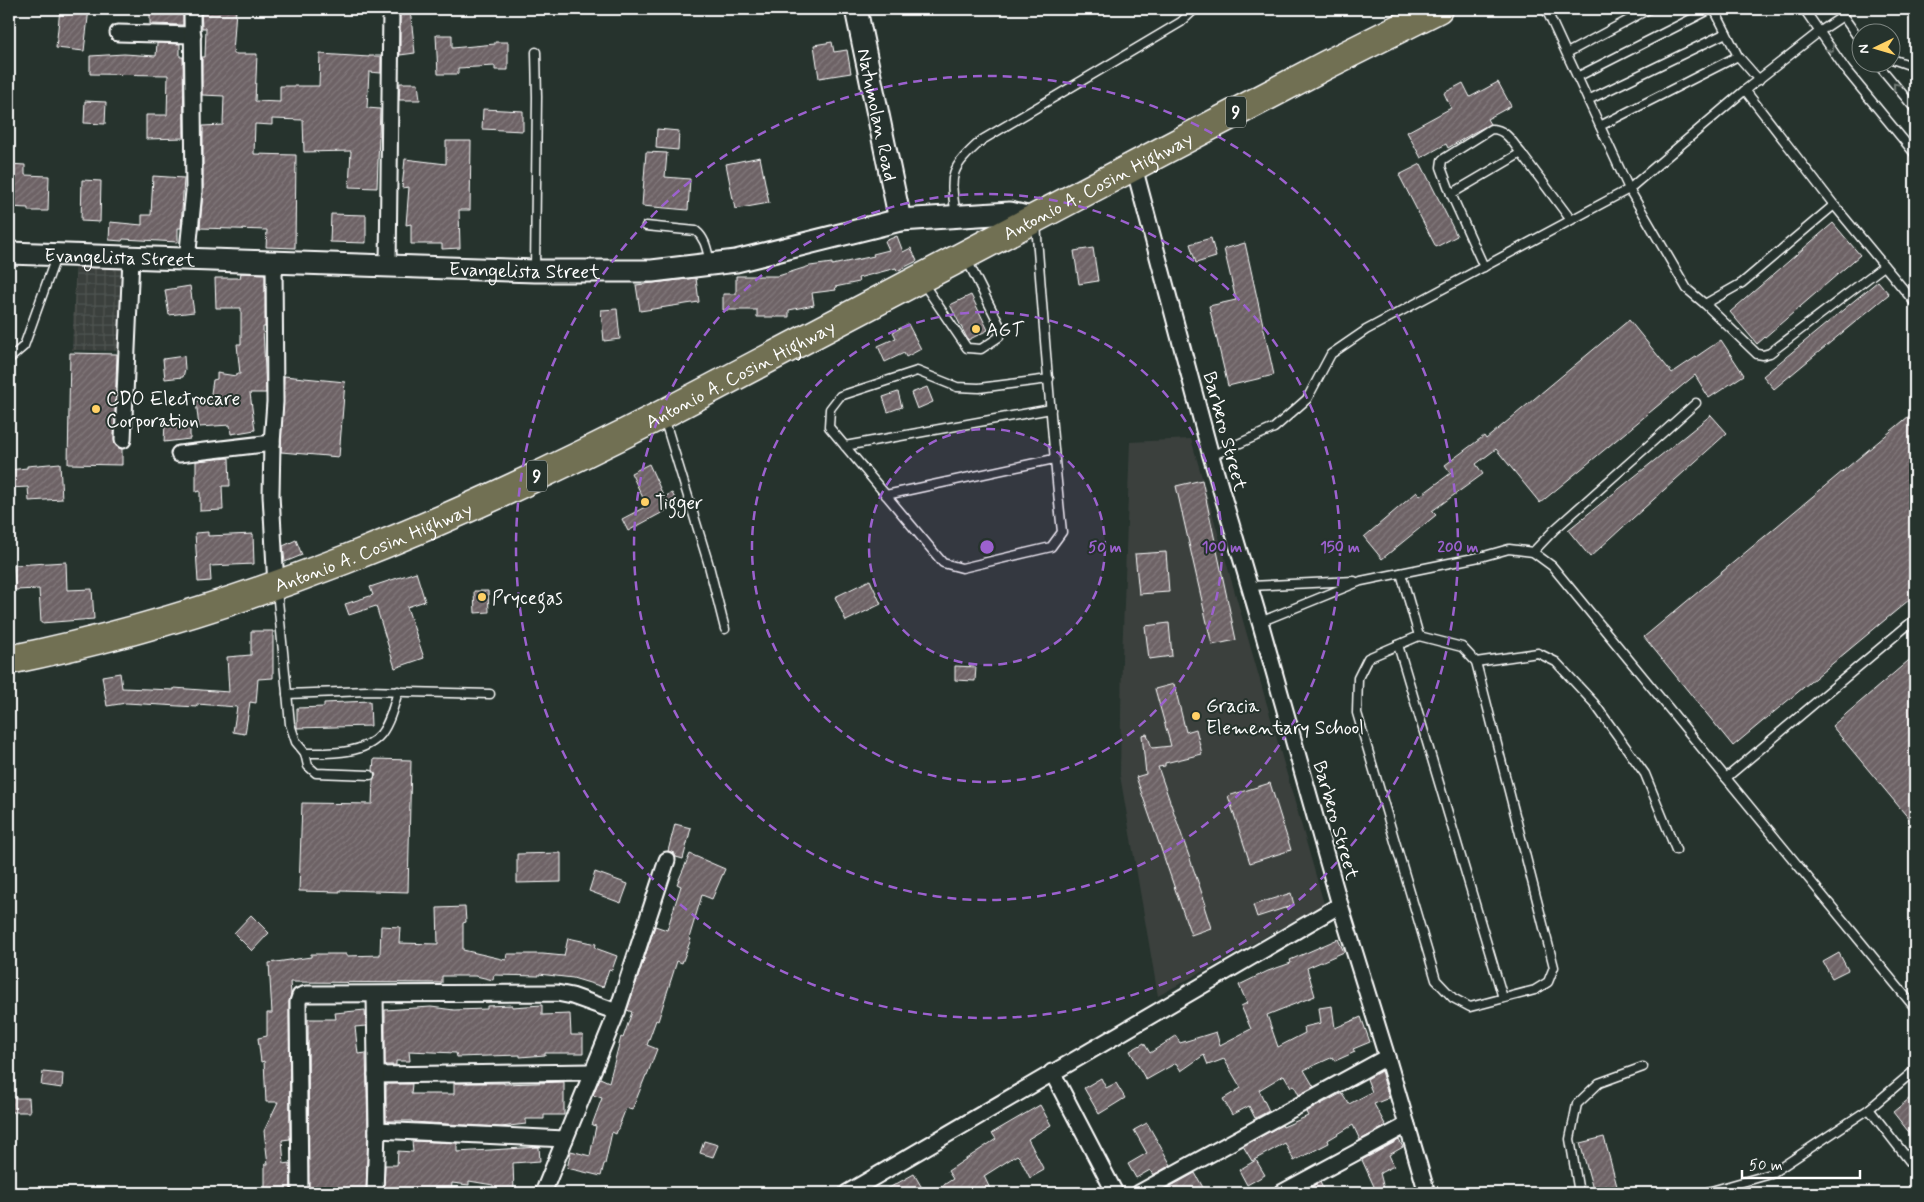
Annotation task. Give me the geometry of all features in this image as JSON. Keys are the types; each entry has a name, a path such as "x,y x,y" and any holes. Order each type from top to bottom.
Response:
{"highway":[{"name":"Antonio A. Cosin Highway","path":"9,660 103,640 224,604 276,586 444,519 587,453 1326,65 1438,9"}],"street":[{"path":"187,260 194,191 192,9"},
{"path":"388,266 390,9"},
{"name":"Natumolan Road","path":"856,9 900,220"},
{"path":"118,33 193,35"},
{"name":"Barbero Street","path":"1134,167 1211,456 1250,586 1340,905 1427,1193"},
{"name":"Evangelista Street","path":"9,253 535,271 652,271 736,261 900,220 1010,213 1035,219"},
{"path":"123,440 131,258"},
{"path":"274,262 275,402 271,495 276,586"},
{"path":"179,454 272,443"},
{"path":"543,1193 617,1012 666,860"},
{"path":"849,1193 1052,1072 1340,905"},
{"path":"300,1193 298,1002 300,996 306,994 557,994 572,996 617,1012"},
{"path":"375,995 377,1130 375,1193"},
{"path":"1138,1193 1387,1057"},
{"path":"376,1075 591,1072"},
{"path":"1052,1072 1115,1193"},
{"path":"1281,1193 1408,1125"},
{"path":"377,1130 565,1139"}],"lane":[{"path":"956,215 952,192 953,173 961,159 982,140 1181,22 1195,9"},
{"path":"1546,9 1629,189 1687,289 1757,354 1763,355 1770,352 1884,266"},
{"path":"1566,53 1649,9"},
{"path":"1578,77 1713,9 1738,56 1759,80"},
{"path":"1804,9 1846,70 1915,154"},
{"path":"1211,456 1274,428 1307,399 1331,354 1366,330 1629,189 1745,90 1819,32 1840,12 1852,29"},
{"path":"1588,100 1726,34"},
{"path":"535,271 536,52"},
{"path":"1600,126 1738,56"},
{"path":"1902,62 1915,67"},
{"path":"1884,72 1915,109"},
{"path":"1745,90 1834,205 1915,304"},
{"path":"1484,267 1441,167 1442,160 1491,129 1502,131 1521,153 1571,220"},
{"path":"1451,194 1521,153"},
{"path":"1705,304 1742,283 1834,205"},
{"path":"1035,219 1049,379 1054,459 1062,532 1051,547 962,568 943,563 828,427 830,409 840,396 917,371 957,387 979,388 1049,379"},
{"path":"646,226 696,231 702,235 706,244 710,264"},
{"path":"9,359 24,346 57,255"},
{"path":"920,279 967,348 981,349 999,337 1000,326 965,256"},
{"path":"1533,552 1554,530 1696,403"},
{"path":"844,446 1051,410"},
{"path":"663,414 708,562 725,629"},
{"path":"886,495 1054,459"},
{"path":"1250,586 1361,581 1484,556 1509,548 1533,552 1552,566 1915,1008"},
{"path":"1402,573 1419,636"},
{"path":"1260,622 1361,581"},
{"path":"276,586 290,724 296,742 305,754 308,766 316,773 370,775"},
{"path":"1726,778 1915,619"},
{"path":"1419,636 1462,647 1476,662 1554,967 1548,982 1535,990 1470,1007 1453,998 1436,980 1357,713 1358,678 1368,658 1398,645 1419,636"},
{"path":"1398,645 1504,998"},
{"path":"1476,662 1538,653 1556,662 1594,703 1644,774 1676,850"},
{"path":"287,694 398,691 490,694"},
{"path":"305,754 339,752 367,745 380,734 392,713 398,691"},
{"path":"1579,1193 1570,1139 1576,1104 1599,1082 1643,1068"},
{"path":"1704,1193 1771,1174 1869,1109 1915,1070"},
{"path":"1869,1109 1915,1168"}],"shaded area":[{"name":"CDO Electrocare Corporation","path":"76,258 129,260 126,351 72,350"},
{"name":"Gracia Elementary School","path":"1191,439 1324,904 1158,996 1120,775 1122,658 1130,442"}],"building":[{"path":"60,9 89,9 84,51 56,48"},
{"path":"150,9 183,10 183,25 150,24"},
{"path":"201,9 236,9 233,54 257,54 255,101 280,102 280,86 319,86 320,54 381,56 381,73 369,72 367,108 380,109 377,188 349,187 351,151 304,152 303,120 272,119 272,125 255,124 254,154 296,155 295,248 266,247 267,230 200,228 203,191 203,126 223,125 224,96 202,95 202,57 205,57 206,28 202,28"},
{"path":"400,9 410,9 415,53 400,55"},
{"path":"436,35 452,35 452,48 508,42 508,70 495,70 495,66 458,68 458,74 438,74"},
{"path":"832,42 834,52 847,50 851,73 819,78 814,45"},
{"path":"157,43 180,44 180,57 183,57 184,138 146,139 146,115 167,115 168,75 90,74 90,56 124,54 156,56"},
{"path":"1498,82 1511,106 1487,119 1490,124 1448,148 1446,144 1421,158 1407,132 1451,108 1444,93 1463,83 1470,97"},
{"path":"400,83 418,83 420,100 399,100"},
{"path":"85,101 106,102 105,124 84,123"},
{"path":"483,109 523,111 523,131 482,129"},
{"path":"657,129 679,131 678,150 656,148"},
{"path":"446,141 471,141 470,210 459,210 460,248 442,249 442,244 411,244 411,224 406,225 409,187 402,188 405,159 446,164"},
{"path":"646,152 667,153 665,177 690,179 688,210 642,206"},
{"path":"760,157 769,203 735,209 726,164"},
{"path":"9,164 25,165 25,175 49,176 48,211 28,211 28,208 9,207"},
{"path":"1421,164 1457,236 1436,247 1399,175"},
{"path":"153,176 184,178 181,228 178,228 178,242 109,240 110,222 142,225 142,215 151,215"},
{"path":"82,180 101,181 100,222 81,221"},
{"path":"331,214 366,215 366,243 330,242"},
{"path":"1833,223 1860,255 1757,344 1730,312"},
{"path":"897,236 903,252 911,248 917,261 897,271 896,268 858,278 859,282 835,287 836,290 812,293 814,305 789,310 789,317 757,317 757,310 723,310 723,294 736,294 736,276 778,276 810,266 832,263 832,265 874,256 873,254 889,250 885,241"},
{"path":"1211,238 1216,257 1196,263 1190,244"},
{"path":"1245,243 1274,375 1228,386 1209,306 1236,300 1224,249"},
{"path":"1093,248 1098,281 1079,284 1074,251"},
{"path":"241,273 265,274 265,327 263,327 266,393 250,393 255,430 231,434 230,425 199,427 196,401 210,400 213,380 217,379 217,373 236,376 236,374 240,374 237,344 241,344 241,308 216,308 215,278 240,278"},
{"path":"696,278 699,302 640,311 636,285"},
{"path":"1878,281 1889,294 1774,389 1763,376"},
{"path":"190,286 194,312 169,315 165,290"},
{"path":"971,295 988,330 968,340 950,305"},
{"path":"617,309 620,339 604,341 601,310"},
{"path":"1629,320 1672,373 1721,340 1744,375 1709,398 1695,375 1540,503 1496,449 1476,464 1483,474 1432,511 1436,515 1382,559 1364,537 1417,492 1420,496 1451,473 1445,465 1484,436 1486,439"},
{"path":"908,324 921,349 906,357 904,353 885,362 878,346 896,338 893,332"},
{"name":"CDO Electrocare Corporation","path":"70,353 117,354 114,440 115,445 122,449 122,465 68,464"},
{"path":"184,356 185,369 183,377 165,379 163,359"},
{"path":"284,376 345,382 339,457 281,452"},
{"path":"927,387 933,402 917,409 911,393"},
{"path":"898,392 902,407 888,412 883,397"},
{"path":"1915,411 1915,595 1733,746 1644,637"},
{"path":"1711,415 1727,433 1590,557 1568,530"},
{"path":"165,423 190,424 190,439 164,442"},
{"path":"229,458 230,486 222,486 223,510 200,511 200,491 196,492 196,461"},
{"path":"60,463 62,499 29,501 28,487 9,488 9,470 27,468 27,466"},
{"path":"649,464 664,497 672,493 678,504 628,531 622,519 647,506 631,473"},
{"path":"1202,480 1236,640 1212,645 1176,486"},
{"path":"208,532 208,536 253,534 254,564 210,566 211,581 198,582 195,533"},
{"path":"296,540 302,555 285,562 283,546"},
{"path":"1166,552 1169,592 1139,594 1135,554"},
{"path":"66,562 67,590 92,589 94,619 41,623 39,589 15,590 14,565"},
{"path":"416,572 425,601 407,607 424,658 395,668 376,606 349,615 345,604 373,595 370,587"},
{"path":"870,580 881,604 846,621 835,597"},
{"path":"474,591 488,591 489,612 475,613"},
{"path":"1169,623 1172,656 1149,659 1145,626"},
{"path":"251,631 273,631 273,678 258,679 256,703 250,702 245,734 233,732 237,707 197,704 197,707 126,703 107,706 102,676 120,673 122,688 174,690 174,688 229,692 227,657 251,655"},
{"path":"1915,655 1915,826 1832,726"},
{"path":"955,666 976,667 975,681 955,680"},
{"path":"1174,684 1186,732 1196,729 1202,754 1165,763 1165,766 1158,767 1206,905 1204,906 1211,928 1191,935 1136,777 1146,774 1142,735 1147,734 1152,748 1171,746 1155,689"},
{"path":"370,701 371,726 297,728 297,708 324,707 324,703"},
{"path":"374,759 411,760 408,892 299,891 302,803 372,804 373,780 376,775 373,770"},
{"path":"1270,783 1291,850 1250,863 1228,796"},
{"path":"675,824 691,828 683,859 676,857 674,853 668,851"},
{"path":"561,853 561,882 517,883 517,854"},
{"path":"690,854 725,869 712,899 702,895 689,938 691,939 682,963 677,961 658,1021 656,1020 647,1045 657,1049 647,1075 632,1110 626,1108 616,1134 612,1132 601,1176 567,1168 571,1151 590,1156 596,1126 592,1125 602,1098 593,1095 600,1078 609,1082 621,1037 623,1038 632,1012 627,1010 655,926 667,930 681,886 677,884"},
{"path":"595,872 628,884 621,903 589,891"},
{"path":"1291,893 1294,905 1257,917 1253,905"},
{"path":"465,907 466,922 463,923 463,950 506,960 507,954 564,956 568,938 596,944 595,948 617,956 612,970 609,969 603,987 573,978 539,974 539,976 494,975 493,980 476,976 442,976 442,983 290,982 290,1139 282,1140 284,1164 290,1163 291,1193 265,1193 265,1164 268,1164 264,1131 278,1102 266,1102 264,1061 261,1062 258,1038 267,1036 267,1013 272,1013 269,963 311,957 311,954 380,955 381,926 400,927 399,943 438,944 437,908"},
{"path":"251,915 269,933 252,951 234,933"},
{"path":"1338,939 1344,952 1307,968 1315,996 1267,1015 1278,1047 1305,1033 1304,1027 1321,1023 1319,1008 1332,1006 1335,1028 1361,1017 1370,1042 1353,1049 1355,1052 1335,1061 1333,1057 1304,1070 1314,1087 1299,1095 1294,1085 1291,1087 1284,1075 1259,1090 1269,1111 1255,1118 1249,1106 1232,1115 1223,1099 1241,1088 1224,1059 1208,1065 1204,1055 1181,1071 1176,1063 1146,1080 1130,1051 1144,1043 1150,1053 1176,1036 1180,1043 1216,1032 1220,1045 1251,1029 1241,1006 1247,1003 1239,985 1268,971 1291,963 1290,960"},
{"path":"1839,953 1848,970 1832,978 1823,962"},
{"path":"512,1005 512,1007 542,1005 542,1015 570,1014 571,1035 583,1035 583,1053 545,1053 545,1055 520,1057 520,1055 457,1057 456,1053 409,1051 410,1061 396,1061 396,1065 385,1065 385,1010 431,1007 454,1010 487,1009 487,1006"},
{"path":"365,1010 366,1026 355,1027 358,1054 366,1053 368,1130 366,1193 309,1193 308,1019 336,1019 335,1013"},
{"path":"1381,1071 1389,1098 1374,1104 1386,1126 1360,1140 1353,1125 1328,1140 1329,1143 1294,1161 1285,1143 1252,1161 1243,1146 1282,1125 1283,1127 1308,1116 1306,1112 1342,1093 1349,1104 1372,1092 1367,1079"},
{"path":"43,1072 63,1074 62,1088 41,1085"},
{"path":"1101,1078 1106,1088 1116,1083 1125,1098 1099,1114 1084,1088"},
{"path":"564,1082 564,1115 544,1115 544,1119 526,1119 526,1124 501,1127 386,1121 386,1084 412,1084 411,1094 454,1094 454,1083"},
{"path":"1915,1094 1915,1140 1893,1112"},
{"path":"9,1098 29,1098 30,1112 9,1112"},
{"path":"1040,1105 1051,1125 1028,1139 1044,1170 1030,1178 1017,1155 984,1176 992,1193 931,1193 953,1179 948,1171 996,1139 992,1133"},
{"path":"1147,1123 1171,1165 1153,1175 1150,1170 1136,1178 1128,1164 1147,1153 1134,1130"},
{"path":"1604,1137 1618,1190 1607,1193 1594,1193 1580,1143"},
{"path":"1399,1140 1403,1147 1389,1155 1394,1166 1380,1173 1385,1193 1377,1193 1362,1160"},
{"path":"412,1141 457,1143 457,1152 539,1147 540,1161 513,1163 514,1191 493,1191 493,1185 469,1181 469,1185 452,1183 451,1192 394,1190 394,1193 384,1193 385,1165 397,1165 398,1151 413,1152"},
{"path":"704,1141 718,1145 713,1157 700,1153"},
{"path":"1256,1160 1265,1175 1247,1185 1239,1170"},
{"path":"1195,1173 1206,1193 1163,1193 1162,1191"},
{"path":"914,1174 925,1193 880,1193"},
{"path":"1320,1182 1325,1193 1310,1193 1308,1189"}],"place":[{"name":"AGT","path":"976,329"},
{"name":"CDO Electrocare Corporation","path":"96,409"},
{"name":"Tigger","path":"645,502"},
{"name":"Prycegas","path":"482,597"},
{"name":"Gracia Elementary School","path":"1196,716"}]}
